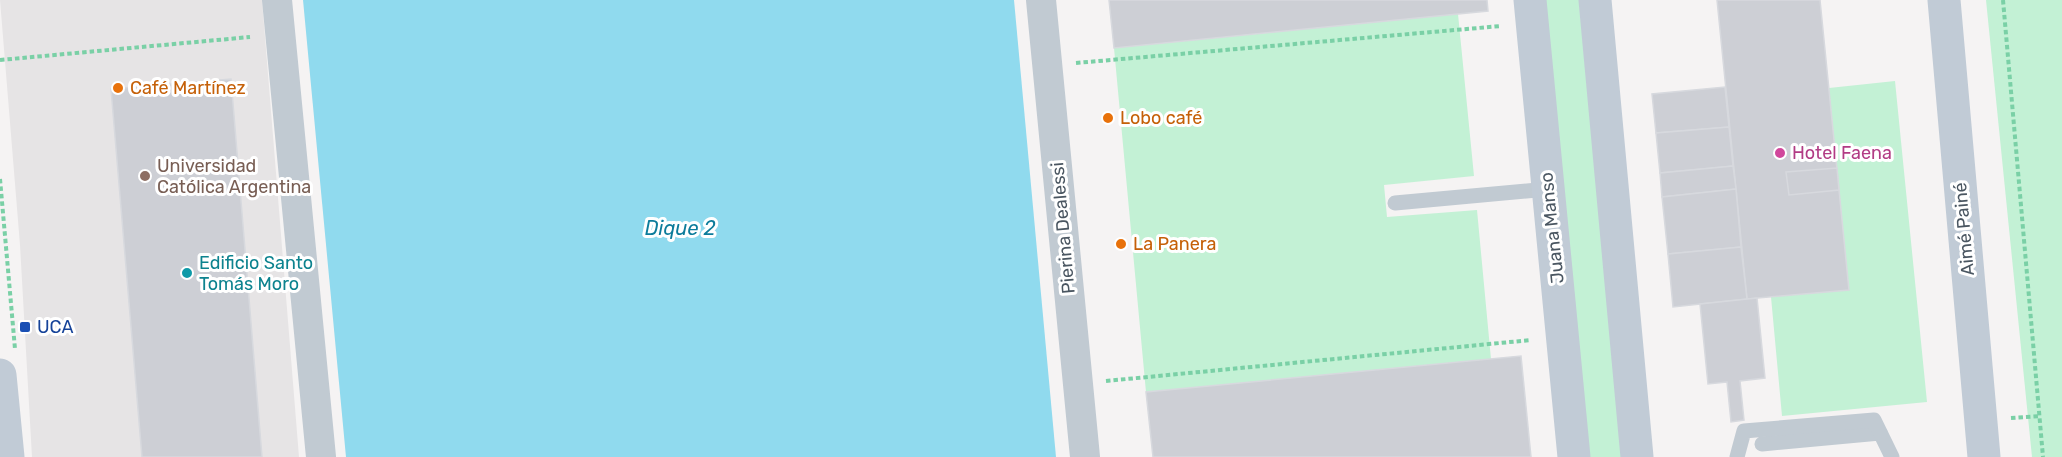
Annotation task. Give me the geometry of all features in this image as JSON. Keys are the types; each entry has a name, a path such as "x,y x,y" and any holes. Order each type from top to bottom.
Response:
{"street":[{"path":"277,0 321,457"},
{"name":"Pierina Dealessi","path":"1041,0 1085,457"},
{"path":"1595,0 1637,457"},
{"name":"Aimé Painé","path":"1944,0 1984,457"},
{"name":"Juana Manso","path":"1531,11 1574,457"},
{"path":"8,366 8,457"}],"lane":[{"path":"1395,203 1548,189"},
{"path":"1737,457 1744,431 1874,420 1892,457"},
{"path":"1762,444 1880,433"}],"path":[{"path":"2003,0 2043,457"},
{"path":"1048,66 1531,11"},
{"path":"0,60 280,34"},
{"path":"0,179 8,366"},
{"path":"1078,383 1562,338"}],"shaded area":[{"name":"Universidad Católica Argentina","path":"0,0 262,0 299,457 32,457 20,245"}],"green space":[{"path":"1542,0 1579,0 1622,457 1585,457"},
{"path":"1986,0 2062,0 2062,457 2032,457"},
{"path":"1458,14 1474,176 1384,185 1387,217 1477,210 1491,359 1146,392 1114,48"},
{"path":"1895,81 1927,402 1782,416 1771,297 1849,289 1829,88"}],"water":[{"name":"Dique 2","path":"303,0 1014,0 1056,457 346,457"}],"building":[{"path":"1109,0 1487,0 1488,11 1114,48"},
{"path":"1717,0 1820,0 1849,290 1747,299"},
{"name":"Edificio Santo Tomás Moro","path":"231,79 262,457 142,457 111,89"},
{"path":"1725,87 1729,127 1656,133 1652,94"},
{"path":"1729,127 1733,166 1660,173 1656,133"},
{"path":"1733,166 1736,189 1662,197 1660,173"},
{"path":"1837,168 1839,190 1789,195 1786,172"},
{"path":"1736,189 1741,247 1668,254 1662,197"},
{"path":"1741,247 1747,299 1673,307 1668,254"},
{"path":"1757,298 1765,378 1740,381 1744,420 1731,422 1727,382 1708,384 1700,304"},
{"path":"1521,356 1531,457 1153,457 1146,392"}],"place":[{"name":"Café Martínez","path":"118,88"},
{"name":"Lobo café","path":"1108,118"},
{"name":"Hotel Faena","path":"1780,153"},
{"name":"Universidad Católica Argentina","path":"145,176"},
{"name":"La Panera","path":"1121,244"},
{"name":"Edificio Santo Tomás Moro","path":"187,273"},
{"name":"UCA","path":"25,327"}]}
